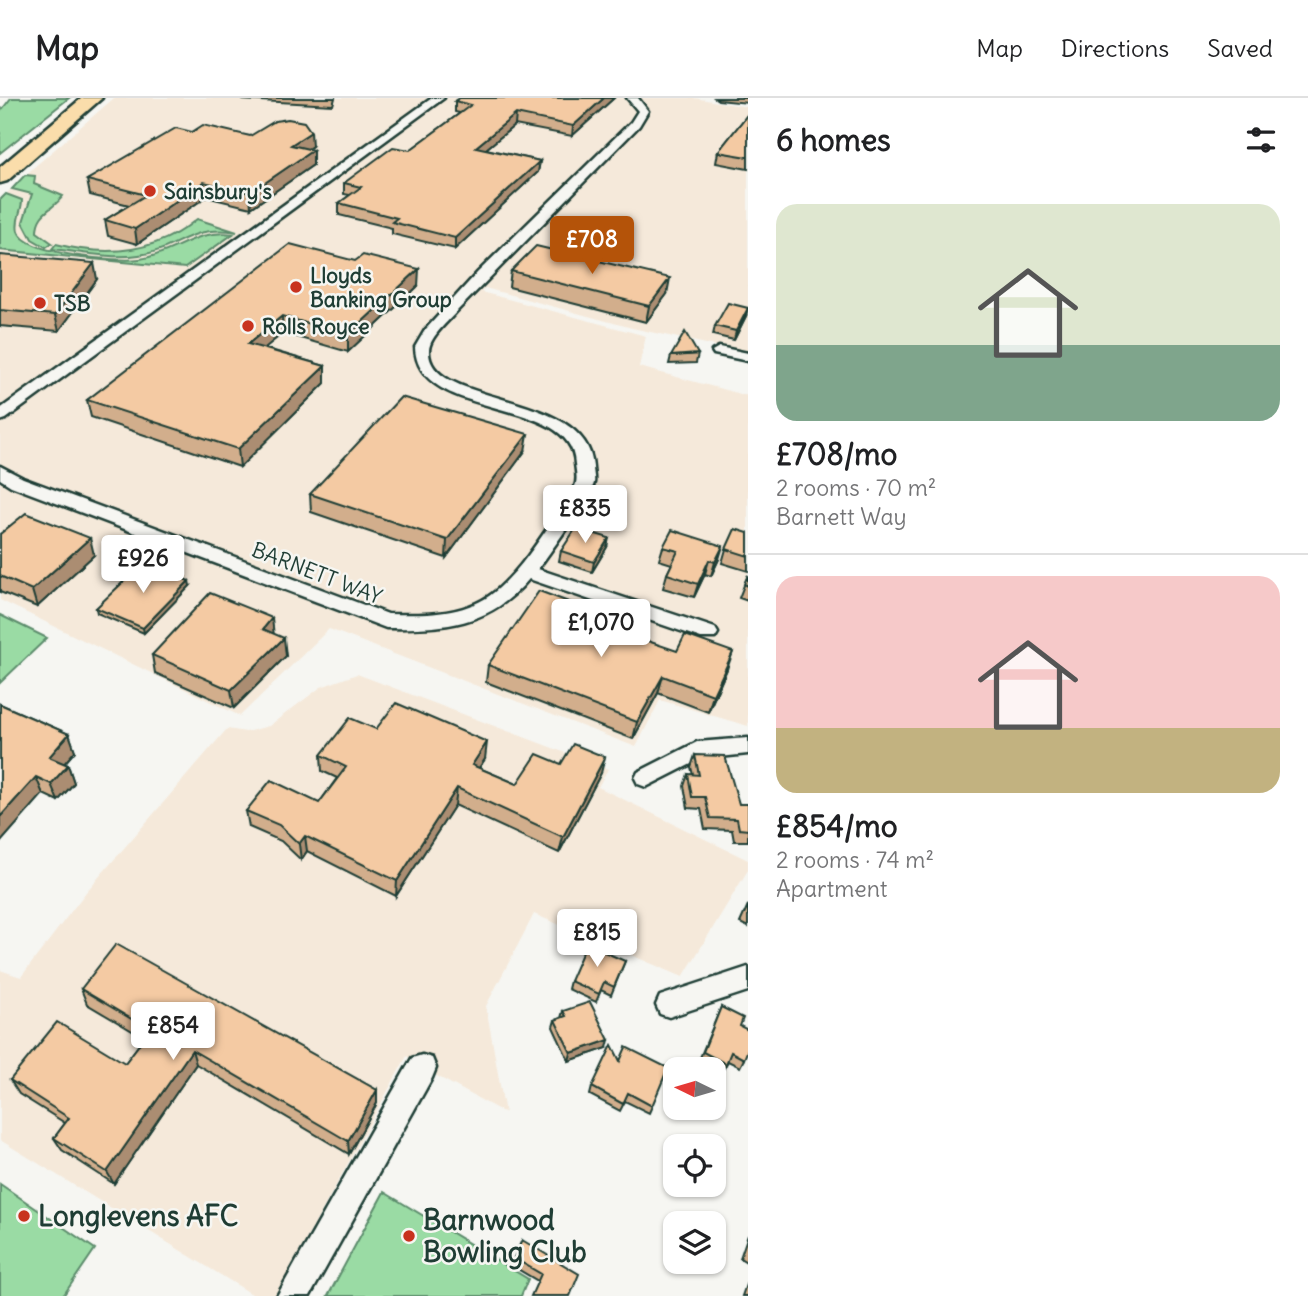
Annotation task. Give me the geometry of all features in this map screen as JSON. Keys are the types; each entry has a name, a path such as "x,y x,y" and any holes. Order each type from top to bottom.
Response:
{"highway":[{"path":"0,159 75,98"},
{"path":"0,177 93,98"}],"street":[{"path":"0,416 439,98"},
{"name":"BARNETT WAY","path":"0,471 17,482 386,621 426,622 458,617 489,606 514,587 585,484 587,469 584,456 564,430 546,419 462,391 443,381 430,371 422,347 428,334 472,287 635,124 643,111 632,98"},
{"path":"722,355 745,356"},
{"path":"525,571 708,633"},
{"path":"646,778 697,751 748,746"},
{"path":"668,1005 748,979"},
{"path":"293,1296 422,1068"}],"shaded area":[{"path":"114,98 694,98 748,107 748,353 632,328 485,288 481,292 646,336 639,367 748,396 748,726 660,700 636,747 329,629 240,716 0,600 0,200"},
{"path":"357,674 608,769 598,787 748,860 748,870 683,977 534,914 486,1006 505,1113 422,1068 407,1056 275,1296 255,1296 0,1140 0,970 21,977 86,892 227,729 246,732 269,726 321,687"}],"green space":[{"path":"11,98 69,98 0,153 0,112"},
{"path":"25,175 35,176 34,184 63,196 38,225 37,232 52,243 46,247 32,239 23,222 32,194 12,189"},
{"path":"6,194 22,200 17,227 25,239 37,246 73,255 140,259 208,235 233,234 185,268 0,250 0,200"},
{"path":"197,219 237,232 220,230 195,234 164,248 139,255 107,256 52,249 56,244 93,250 130,249 165,239"},
{"path":"0,615 47,638 0,683"},
{"name":"Longlevens AFC","path":"0,1184 95,1249 63,1296 0,1296"},
{"name":"Barnwood Bowling Club","path":"384,1192 528,1279 521,1296 328,1296"}],"building":[{"path":"460,98 604,98 573,126 516,114 476,147 540,161 455,238 392,222 397,218 339,203 361,187 344,183 393,147 410,150 471,105 455,101"},
{"path":"748,114 748,157 718,152"},
{"path":"288,119 304,122 311,132 291,145 313,150 250,193 204,182 135,229 105,220 146,195 87,180 176,128 192,132 203,125 250,136 275,121"},
{"path":"290,244 355,261 363,255 419,269 348,335 282,316 248,344 325,366 238,449 87,400"},
{"path":"536,246 670,278 649,306 511,271"},
{"name":"TSB","path":"0,255 94,263 55,315 0,310"},
{"path":"728,303 748,308 736,331 715,326"},
{"path":"685,332 698,354 671,356"},
{"path":"401,397 528,434 447,540 310,494"},
{"path":"26,513 90,538 32,590 0,576 0,534"},
{"path":"576,528 609,538 594,562 561,551"},
{"path":"735,529 748,533 748,556 726,549"},
{"path":"672,530 723,546 715,562 709,560 698,584 667,574 678,551 663,547"},
{"path":"142,564 189,581 143,628 96,608"},
{"path":"539,591 590,610 583,619 677,651 685,635 733,652 713,695 663,676 637,722 488,665"},
{"path":"210,593 272,618 263,629 284,638 231,690 152,655"},
{"path":"396,703 487,742 472,765 517,784 537,754 561,764 573,744 605,757 563,837 457,788 397,881 305,836 299,844 279,825 246,811 271,780 319,803 346,767 321,755 350,718 376,729"},
{"path":"0,704 69,734 49,757 68,765 51,784 36,777 0,817"},
{"path":"695,755 725,756 739,804 748,804 748,830 739,829 737,819 710,818 705,797 692,797 688,774 699,775"},
{"path":"116,944 377,1090 348,1141 192,1050 107,1172 54,1138 69,1118 10,1080 57,1022 125,1063 150,1030 81,989"},
{"path":"586,944 625,961 614,987 604,982 599,994 570,981"},
{"path":"590,1002 609,1040 571,1053 555,1020 566,1016 563,1011"},
{"path":"721,1007 743,1018 740,1026 748,1030 748,1049 744,1059 731,1052 726,1064 726,1057 713,1057 703,1052"},
{"path":"612,1045 620,1061 626,1047 663,1066 663,1080 652,1106 628,1093 623,1104 592,1087"},
{"path":"522,1240 579,1274 570,1296 531,1296 541,1274 514,1258"}],"place":[{"name":"Sainsbury's","path":"150,191"},
{"name":"Lloyds Banking Group","path":"296,287"},
{"name":"TSB","path":"40,303"},
{"name":"Rolls Royce","path":"248,326"},
{"name":"Longlevens AFC","path":"24,1216"},
{"name":"Barnwood Bowling Club","path":"409,1236"}]}
